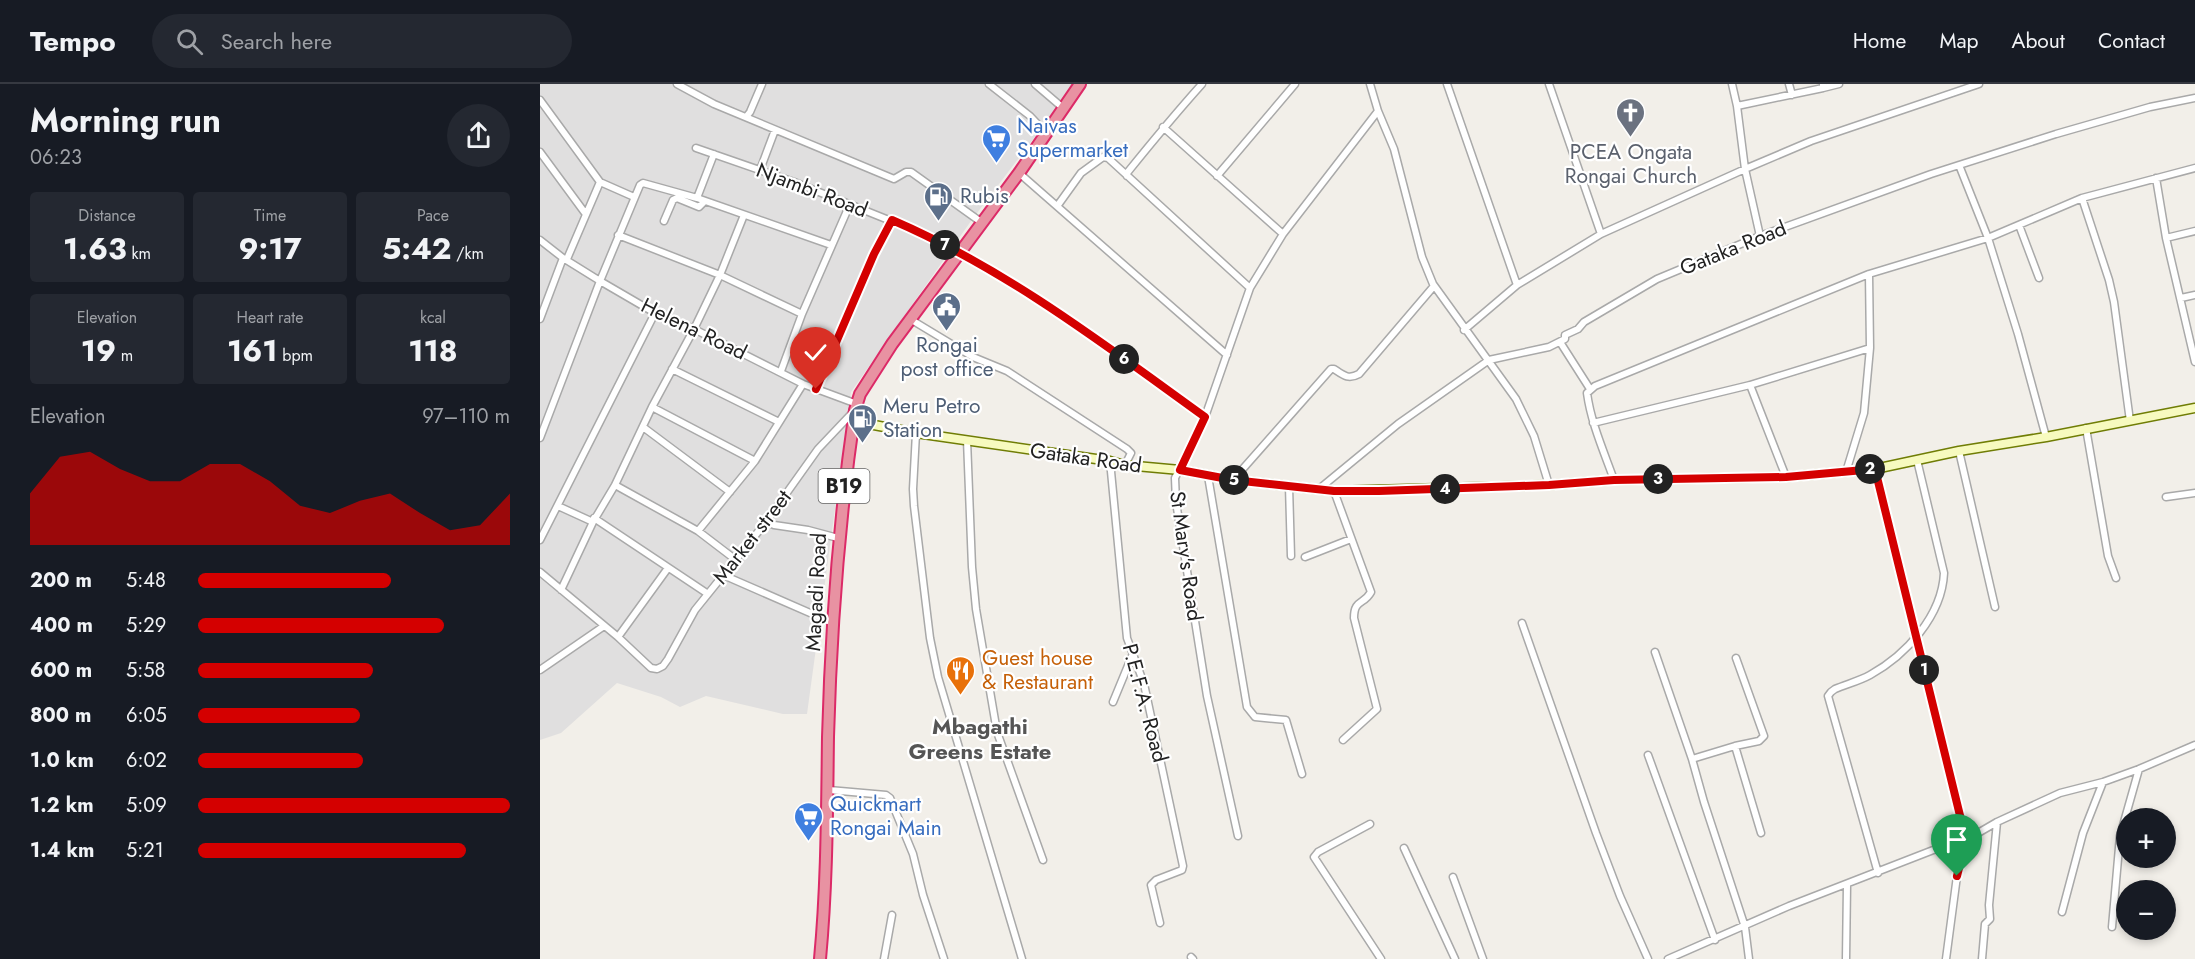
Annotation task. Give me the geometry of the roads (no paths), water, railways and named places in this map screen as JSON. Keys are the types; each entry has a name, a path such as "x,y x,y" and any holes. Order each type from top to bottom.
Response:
{"highway":[{"name":"Magadi Road","path":"819,959 825,891 829,790 828,737 838,538 855,412 870,377 909,319 1019,173 1080,84"}],"street":[{"path":"677,84 714,104 894,178 911,172 981,222"},
{"path":"746,117 762,84"},
{"path":"989,84 1030,116 1046,133"},
{"path":"1035,84 1063,108"},
{"path":"1127,176 1127,172 1146,152 1163,127 1202,84"},
{"path":"1217,176 1295,84"},
{"path":"1370,84 1378,111 1394,149 1422,257 1434,286 1516,399 1534,436 1549,485"},
{"path":"1447,84 1517,285"},
{"path":"1550,84 1601,234"},
{"path":"1732,84 1745,168 1760,236"},
{"path":"1789,84 1792,95"},
{"path":"1737,106 1839,84"},
{"path":"1464,330 1517,285 1601,234 1745,168 1811,141 1979,84"},
{"name":"Gataka Road","path":"1319,489 1398,424 1489,360 1549,347 1560,342 1565,339 1565,335 1578,329 1584,322 1658,279 1760,236 1959,165 2150,107 2195,98"},
{"path":"540,100 600,182 634,197"},
{"name":"St Mary's Road","path":"1238,836 1208,696 1176,502 1175,478 1205,417 1250,288 1283,234 1378,111"},
{"path":"1163,127 1283,234"},
{"path":"760,170 775,130"},
{"name":"Njambi Road","path":"696,148 850,204 926,235 958,252 1083,329 1205,417"},
{"path":"540,152 585,213"},
{"path":"697,198 714,154"},
{"path":"1058,205 1081,173 1103,157 1108,158 1250,288"},
{"path":"1959,165 1988,238 2018,334 2046,437"},
{"path":"1614,480 1593,423 1587,393 1590,389 1869,274 1988,238 2082,198 2195,168"},
{"path":"1019,173 1227,355"},
{"path":"2156,178 2166,238 2195,361"},
{"path":"540,319 600,182"},
{"path":"540,438 618,235 642,184 697,198 831,245"},
{"path":"2082,198 2111,291 2130,421"},
{"path":"664,221 675,199 699,207 705,201"},
{"path":"781,371 802,314 850,204"},
{"path":"561,590 594,520 615,485 652,407 694,329 720,275 744,215"},
{"path":"816,389 874,254 892,220"},
{"path":"2019,225 2039,278"},
{"path":"2166,238 2195,231"},
{"path":"618,235 720,275 802,314"},
{"name":"Helena Road","path":"540,240 600,281 655,312 781,371 855,412"},
{"path":"1846,472 1864,413 1870,348 1869,274"},
{"path":"1233,480 1331,369 1345,377 1359,374 1434,286"},
{"path":"2181,298 2195,295"},
{"path":"540,540 655,312"},
{"path":"909,319 973,357 1007,371 1127,449 1131,453 1125,465"},
{"path":"1560,342 1590,389"},
{"path":"1593,423 1750,385 1870,348"},
{"path":"672,369 779,422"},
{"path":"698,531 755,461 803,384"},
{"path":"1750,385 1786,477"},
{"path":"652,407 755,461"},
{"name":"Gataka Road","path":"855,412 916,433 1110,460 1125,465 1180,470 1233,480 1334,491 1549,485 1614,480 1786,477 1846,472 1875,469 1959,451 2046,437 2195,408"},
{"name":"Market street","path":"618,637 651,668 657,669 663,666 695,610 766,522 818,449 855,412"},
{"path":"643,427 730,492"},
{"path":"2086,428 2108,556 2116,578"},
{"path":"916,433 914,506 930,638 938,677 1022,959"},
{"path":"967,440 976,609 997,732 1043,860"},
{"path":"1959,451 1995,607"},
{"name":"P.E.F.A. Road","path":"1110,460 1127,638 1144,684 1183,866 1182,870 1156,880 1151,885 1160,923"},
{"path":"1878,873 1828,696 1835,689 1875,672 1916,639 1936,606 1944,587 1944,573 1917,460"},
{"path":"1875,469 1966,840 1957,876 1946,959"},
{"path":"1208,476 1247,707 1255,717 1286,720 1302,774"},
{"path":"615,485 698,531 736,560"},
{"path":"1289,486 1291,556"},
{"path":"1334,491 1371,592 1368,597 1357,603 1354,618 1377,709 1375,714 1343,740"},
{"path":"2166,497 2195,493"},
{"path":"558,506 594,520 708,594"},
{"path":"766,522 838,538"},
{"path":"1305,557 1351,539"},
{"path":"540,572 618,637 668,568"},
{"path":"723,574 833,623"},
{"path":"1522,623 1596,833 1620,896 1648,959"},
{"path":"540,670 604,626"},
{"path":"1655,652 1692,759 1745,927 1749,959"},
{"path":"1113,702 1132,656"},
{"path":"1692,759 1759,741 1764,736 1737,658"},
{"path":"1668,959 1679,957 1789,906 1941,847 1966,840 1997,822 2060,793 2103,782 2139,769 2195,744"},
{"path":"1734,746 1761,833"},
{"path":"1648,755 1715,940"},
{"path":"2112,927 2120,836 2139,769"},
{"path":"2062,912 2083,833 2103,782"},
{"path":"829,790 886,795 890,798 913,854 923,895 944,959"},
{"path":"1982,959 1985,924 1990,919 1989,906 1997,822"},
{"path":"1370,824 1318,852 1314,857 1381,959"},
{"path":"1404,848 1455,959"},
{"path":"1453,877 1483,959"},
{"path":"1846,959 1847,885"},
{"path":"884,959 892,915"}],"place":[{"name":"PCEA Ongata Rongai Church","path":"1631,138"},
{"name":"Naivas Supermarket","path":"996,164"},
{"name":"Rubis","path":"939,222"},
{"name":"Rongai post office","path":"947,332"},
{"name":"Meru Petro Station","path":"862,444"},
{"name":"Guest house & Restaurant","path":"961,696"},
{"name":"Quickmart Rongai Main","path":"809,842"}],"district":[{"name":"Mbagathi Greens Estate","path":"980,738"}]}
